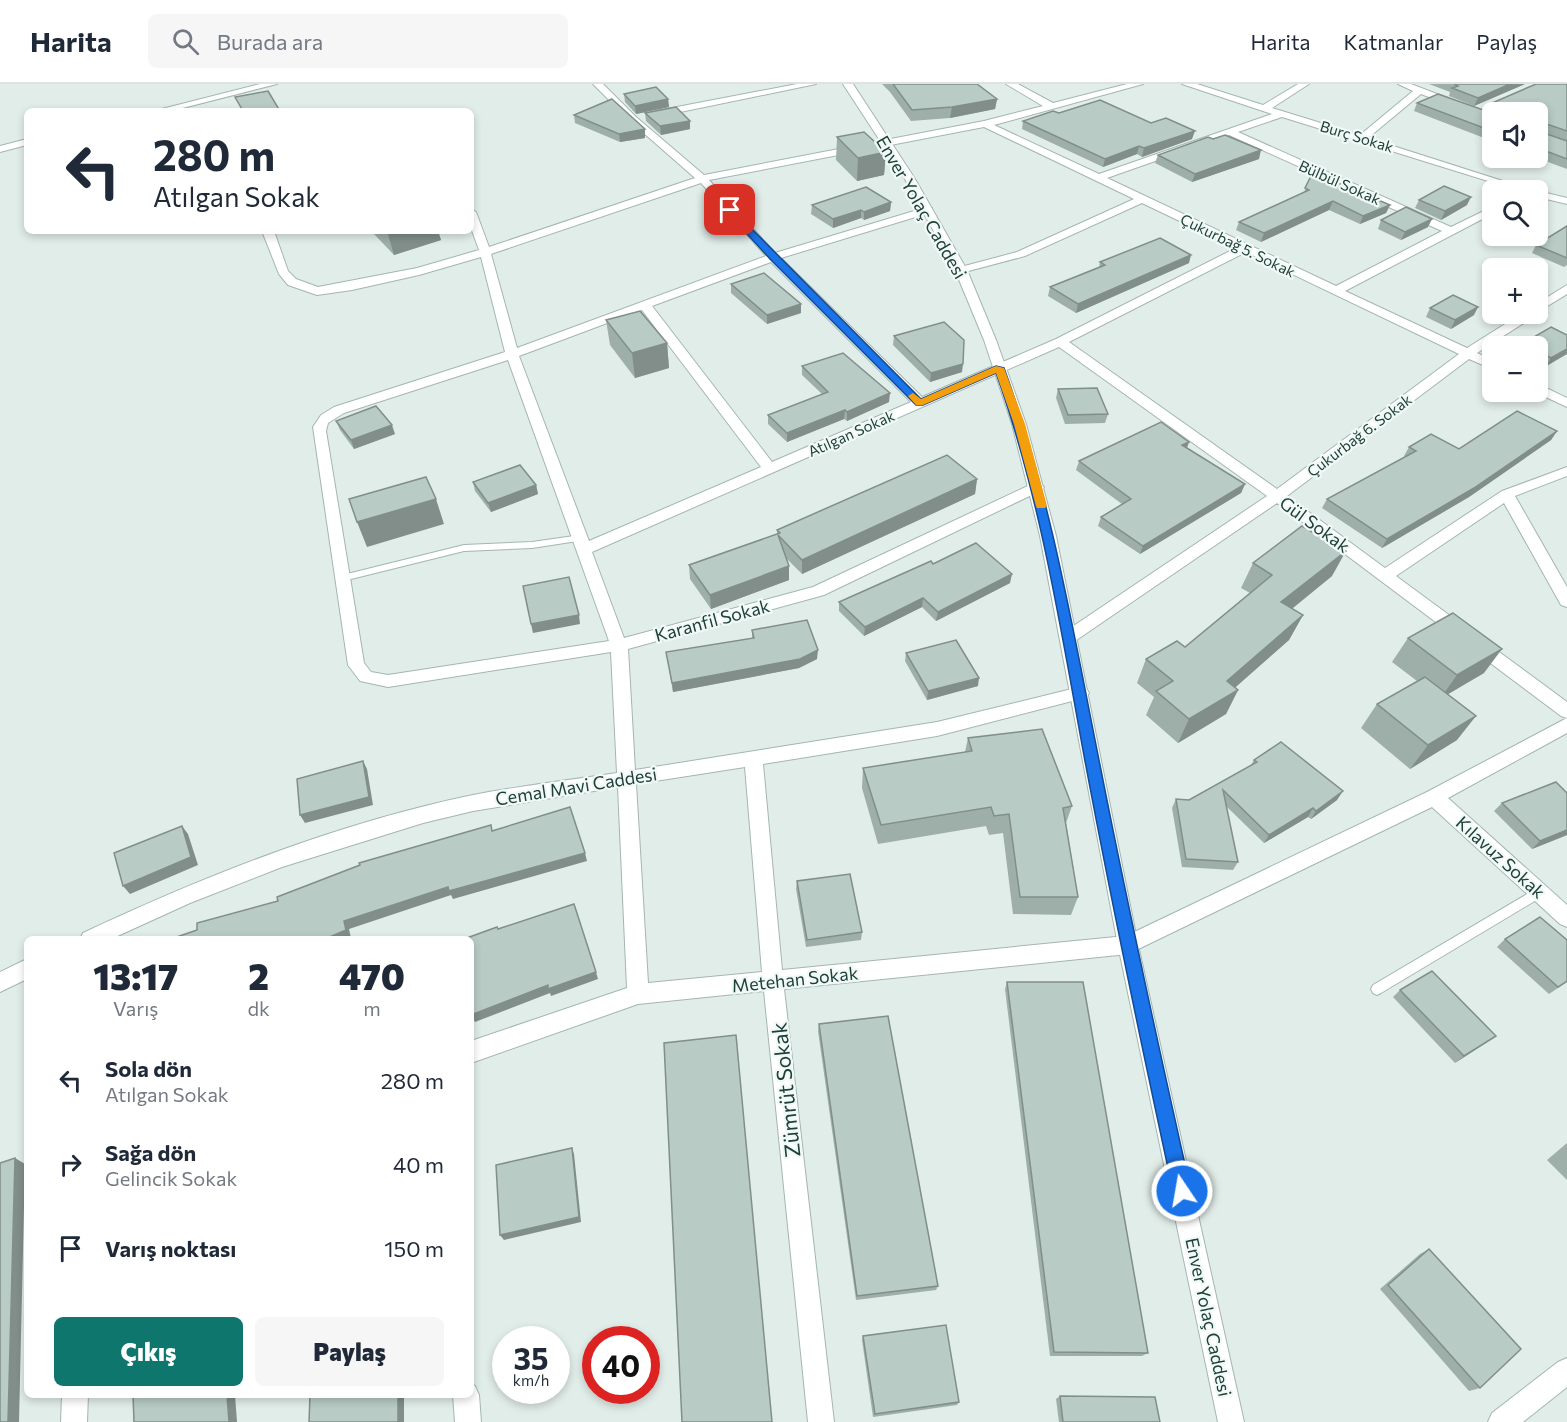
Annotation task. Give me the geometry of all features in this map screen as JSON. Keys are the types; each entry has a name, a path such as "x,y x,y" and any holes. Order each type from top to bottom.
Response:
{"street":[{"path":"172,108 272,84"},
{"path":"598,84 702,178 773,258 920,403"},
{"path":"633,118 811,84"},
{"name":"Enver Yolaç Caddesi","path":"848,84 928,210 961,270 990,340 1019,424 1037,487 1069,637 1128,945 1231,1422"},
{"path":"1011,84 1052,107"},
{"path":"269,234 287,277 299,286 317,291 384,280 485,252 702,178 985,124 1138,84"},
{"name":"Burç Sokak","path":"1187,84 1495,180"},
{"path":"1265,108 1305,84"},
{"path":"1403,84 1482,114"},
{"path":"1363,137 1420,90"},
{"path":"224,96 231,107"},
{"path":"1474,111 1482,107"},
{"path":"1098,178 1283,113"},
{"name":"Çukurbağ 5. Sokak","path":"985,124 1482,360"},
{"name":"Bülbül Sokak","path":"1229,132 1452,231"},
{"path":"0,149 24,143"},
{"path":"1548,196 1567,201"},
{"path":"961,270 1021,254 1142,199"},
{"path":"343,578 319,431 322,420 339,410 512,354 773,258 928,210"},
{"path":"1336,291 1482,215"},
{"path":"474,221 485,252 512,354 619,645 638,994"},
{"name":"Atılgan Sokak","path":"583,544 770,469 1060,342 1245,248"},
{"path":"1548,301 1567,289"},
{"path":"645,306 770,469"},
{"name":"Çukurbağ 6. Sokak","path":"1069,637 1277,496 1468,353 1513,324"},
{"name":"Gül Sokak","path":"1060,342 1277,496 1567,711"},
{"path":"1548,393 1567,403"},
{"path":"1385,576 1507,494 1567,471"},
{"name":"Karanfil Sokak","path":"343,578 356,665 366,677 388,681 619,645 818,591 1037,487"},
{"path":"1507,494 1567,601"},
{"name":"Cemal Mavi Caddesi","path":"97,936 201,889 345,837 472,802 937,729 1080,693"},
{"path":"1128,945 1434,797 1567,725"},
{"name":"Zümrüt Sokak","path":"753,758 773,981 821,1422"},
{"name":"Kılavuz Sokak","path":"1434,797 1567,918"},
{"name":"Metehan Sokak","path":"474,1051 638,994 1128,945"},
{"path":"0,982 24,970"},
{"path":"1501,1422 1567,1371"},
{"path":"74,1422 75,1398"},
{"path":"466,1398 468,1422"}],"lane":[{"path":"343,578 464,548 583,544"},
{"path":"1377,989 1539,892"}],"building":[{"path":"893,84 977,84 997,99 952,107 912,110"},
{"path":"1454,84 1510,84 1478,98 1452,88 1458,86"},
{"path":"1536,84 1567,84 1567,131 1548,124 1548,102 1494,102"},
{"path":"656,87 668,99 635,106 624,94"},
{"path":"268,91 278,108 241,108 235,97"},
{"path":"1438,94 1482,109 1482,127 1417,103"},
{"path":"612,99 645,129 619,134 574,115"},
{"path":"1100,100 1151,123 1166,118 1195,131 1144,148 1139,146 1105,159 1023,121"},
{"path":"676,107 690,121 660,126 645,113"},
{"path":"864,132 886,152 858,158 837,137"},
{"path":"1548,134 1567,141 1567,159 1548,152"},
{"path":"1225,135 1261,150 1195,174 1158,155 1208,137 1213,139"},
{"path":"1313,172 1390,205 1363,216 1333,201 1264,233 1239,222 1309,190 1305,188"},
{"path":"1444,186 1471,197 1445,211 1419,200"},
{"path":"866,187 891,202 864,212 861,210 833,219 812,205"},
{"path":"1406,207 1432,219 1405,232 1381,220"},
{"path":"1567,226 1567,258 1538,246 1548,246 1548,238"},
{"path":"1160,238 1191,255 1078,304 1050,287 1105,265 1100,262"},
{"path":"764,273 801,304 767,315 731,284"},
{"path":"1453,295 1478,307 1455,320 1430,308"},
{"path":"640,311 667,343 632,353 606,320"},
{"path":"944,322 964,340 963,364 931,373 894,336"},
{"path":"1551,327 1567,335 1567,349 1551,358 1548,356 1548,336 1536,336"},
{"path":"843,353 890,393 847,412 845,410 787,433 768,415 828,392 802,366"},
{"path":"1097,388 1108,414 1068,415 1058,389"},
{"path":"376,406 392,425 351,440 336,421"},
{"path":"1517,411 1557,431 1474,488 1387,539 1327,499 1416,451 1409,447 1431,434 1459,449"},
{"path":"1161,422 1189,442 1182,445 1245,484 1143,546 1101,517 1131,499 1079,461"},
{"path":"947,455 977,479 802,560 778,535 789,566 710,595 689,565 780,533 777,530"},
{"path":"520,465 536,485 488,503 473,482"},
{"path":"426,477 436,499 357,522 349,499"},
{"path":"1302,526 1346,551 1281,602 1303,615 1227,681 1238,690 1189,719 1156,691 1173,681 1146,659 1177,641 1185,647 1272,575 1253,563"},
{"path":"976,543 1012,574 938,612 923,598 865,627 839,602 931,561 933,564"},
{"path":"569,577 579,615 531,624 523,586"},
{"path":"1453,613 1502,649 1457,675 1408,638"},
{"path":"807,620 818,650 800,659 672,683 666,652 754,638 752,630"},
{"path":"956,640 979,678 928,691 906,653"},
{"path":"1425,677 1476,716 1428,745 1377,704"},
{"path":"1042,729 1072,806 1063,808 1078,897 1020,897 1009,814 994,816 991,807 881,825 863,768 972,751 968,738"},
{"path":"1281,742 1343,791 1316,811 1313,808 1269,835 1223,790 1238,862 1186,859 1176,799 1189,800 1257,762 1254,760"},
{"path":"363,761 369,797 300,815 297,779"},
{"path":"1556,782 1567,793 1567,830 1540,841 1502,803"},
{"path":"570,807 585,853 449,891 448,887 344,921 346,930 332,936 180,936 197,930 197,923 278,901 277,897 360,865 359,863 491,825 492,831"},
{"path":"182,826 191,857 123,886 114,853"},
{"path":"850,874 862,932 807,940 797,881"},
{"path":"574,904 596,972 548,989 548,985 474,1014 472,936 497,927 498,929"},
{"path":"1540,917 1567,940 1567,981 1558,987 1505,939"},
{"path":"1432,971 1496,1036 1464,1056 1400,990"},
{"path":"1007,982 1083,982 1148,1353 1054,1352"},
{"path":"888,1016 938,1286 857,1296 819,1024"},
{"path":"736,1035 772,1422 682,1422 664,1043"},
{"path":"572,1148 579,1217 500,1235 496,1165"},
{"path":"15,1158 8,1422 0,1422 0,1163"},
{"path":"1429,1249 1521,1349 1480,1388 1388,1285"},
{"path":"946,1325 959,1402 875,1414 863,1336"},
{"path":"1060,1396 1155,1397 1160,1422 1063,1422"},
{"path":"133,1398 227,1398 229,1422 134,1422"},
{"path":"310,1398 398,1398 398,1422 309,1422"}],"slow traffic":[{"path":"913,396 920,403 999,368 1019,424 1041,506"}],"route":[{"path":"730,210 773,258 920,403 999,368 1019,424 1048,536 1128,945 1182,1191"}]}
